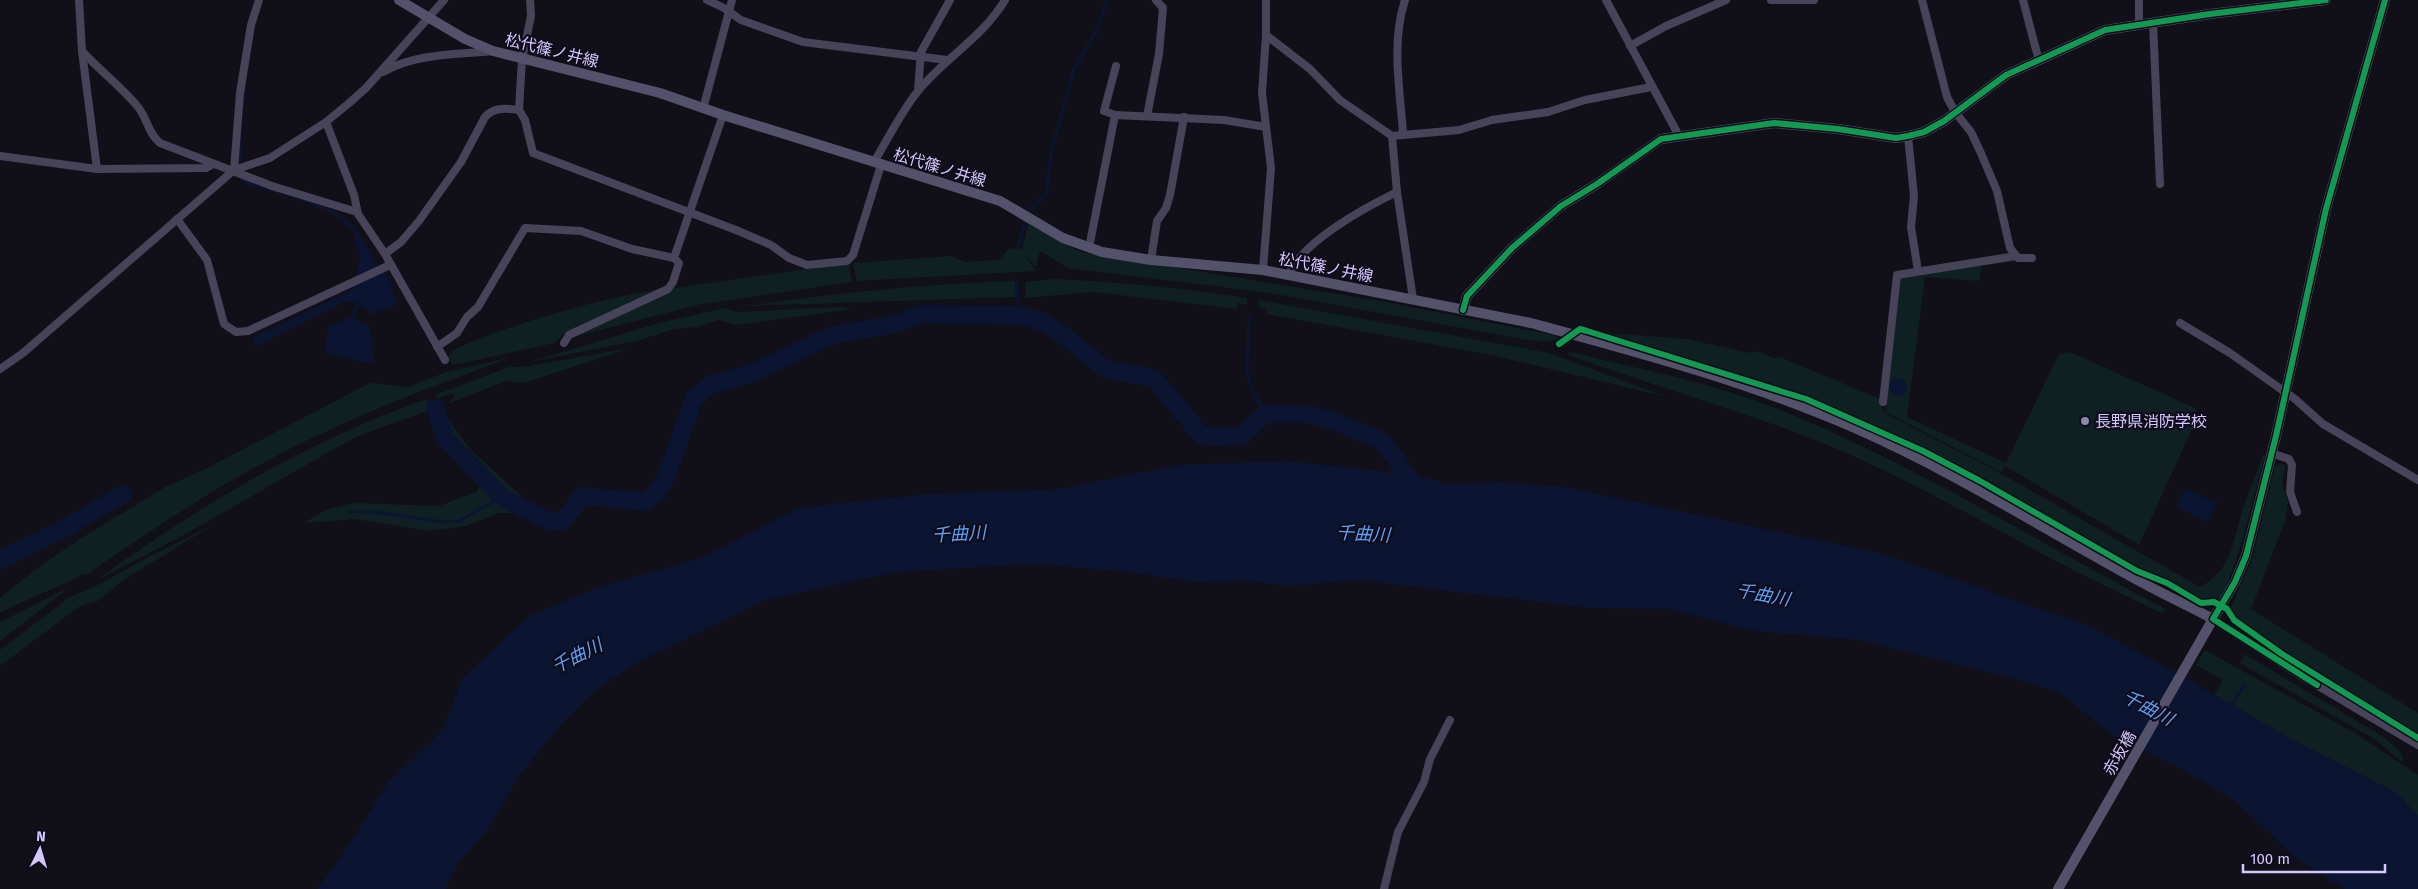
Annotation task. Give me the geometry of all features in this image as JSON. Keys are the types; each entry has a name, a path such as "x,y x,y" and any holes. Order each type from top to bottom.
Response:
{"main road":[{"name":"松代篠ノ井線","path":"399,0 465,39 493,51 660,93 703,109 1000,201 1063,238 1089,248 1120,256 1151,260 1263,270 1413,299 1547,328 1725,379 1802,406 1857,429 1962,480 2123,572 2213,619"},
{"path":"1463,310 1467,296 1483,276 1512,248 1561,206 1597,184 1661,139 1774,123 1838,129 1896,138 1908,136 1924,132 2006,76 2105,30 2326,0"},
{"path":"2213,619 2235,582 2246,556 2286,392 2326,209 2385,0"},
{"name":"赤坂橋","path":"2058,889 2213,619"}],"street":[{"path":"79,0 82,51 96,170"},
{"path":"234,170 240,93 251,25 259,0"},
{"path":"0,369 30,347 234,170 270,158 326,122 366,88 444,0"},
{"path":"530,0 531,16 522,59 519,110 525,120 534,153 691,212 771,245 789,258 807,265 847,261 853,255 877,163 918,91 947,60 985,28 1005,0"},
{"path":"707,0 729,11 741,20 803,42 947,60"},
{"path":"703,109 732,0"},
{"path":"918,91 920,57 950,0"},
{"path":"1147,116 1159,54 1163,8 1156,0"},
{"path":"1263,270 1271,168 1262,93 1266,35 1266,0"},
{"path":"1402,134 1397,45 1398,21 1405,0"},
{"path":"1606,0 1679,136"},
{"path":"1630,46 1666,26 1726,0"},
{"path":"1771,0 1814,0"},
{"path":"1922,0 1947,97 1955,112 1971,132 1997,191 2010,248 2016,256"},
{"path":"2023,0 2039,61"},
{"path":"2139,0 2139,24"},
{"path":"2153,22 2160,184"},
{"path":"1266,35 1310,69 1340,100 1392,136 1459,130 1492,120 1548,112 1585,100 1651,87"},
{"path":"82,51 130,97 144,114 153,137 160,143 272,186 357,212"},
{"path":"378,74 390,68 437,55 493,51"},
{"path":"1116,66 1104,111 1115,114 1184,117 1266,127"},
{"path":"385,254 401,242 419,221 461,162 490,111 498,109 519,110"},
{"path":"1089,248 1115,114"},
{"path":"674,258 723,115"},
{"path":"1151,260 1157,221 1166,208 1170,195 1184,117"},
{"path":"326,122 354,195 357,212 385,254 387,266 445,360"},
{"path":"1392,136 1397,192 1413,299"},
{"path":"1908,136 1914,196 1911,227 1918,272"},
{"path":"0,156 96,170 206,168 213,164"},
{"path":"1289,275 1292,266 1329,231 1397,192"},
{"path":"177,219 207,260 224,324 231,330 248,331 357,278 387,266"},
{"path":"437,347 457,333 467,318 478,307 525,228 581,231 632,249 674,258 679,264 673,282 668,289 569,335 564,343"},
{"path":"1883,402 1897,275 2016,256 2032,258"},
{"path":"2180,323 2230,353 2286,392 2322,424 2418,480"},
{"path":"2271,453 2289,459 2292,465 2290,492 2297,512"},
{"path":"2213,619 2298,674 2418,745"},
{"path":"1384,889 1398,832 1424,782 1430,759 1450,720"}],"shaded area":[{"path":"1028,224 1080,252 1380,301 1558,336 1556,340 1543,342 1528,340 1270,293 1068,268 1040,251 1036,267 1025,255 1036,271 857,281 853,263 951,256 965,262 999,260 1008,249 1020,248 1022,251"},
{"path":"849,263 852,282 702,304 576,336 675,288"},
{"path":"1982,263 1979,281 1925,277 1907,417 2006,463 2059,354 2070,352 2195,408 2198,416 2139,545 2005,466 2001,472 1885,412 1900,277"},
{"path":"1055,279 1151,286 1223,294 1247,298 1247,305 1237,303 1237,309 1093,292 1025,298 1026,282"},
{"path":"1015,281 1016,297 746,306 880,290 947,284"},
{"path":"661,289 562,335 555,343 453,365 447,357 453,350 529,321 582,306"},
{"path":"1259,300 1549,353 1667,397 1496,356 1267,314 1267,309 1259,307"},
{"path":"841,307 852,309 737,325 719,320 696,327 674,329 637,341 529,362 659,323 725,308 736,312"},
{"path":"1594,332 1687,339 1750,353 1756,351 1774,358 1780,357 1880,399 1884,413 1995,470 2200,587 2219,572 2230,554 2243,509 2263,455 2265,456 2235,564 2221,598 2200,600 2106,556 1978,478 1928,451 1782,389"},
{"path":"630,348 524,383 506,381 447,404 455,396 453,393 436,399 435,395 509,367 523,367"},
{"path":"1569,352 1712,387 1740,395 1795,416 1890,460 1982,508 2165,609 2161,613 2066,566 1865,461 1771,423 1569,355"},
{"path":"509,358 378,408 303,442 208,494 88,574 79,576 0,613 0,598 36,569 78,540 167,486 205,469 370,383 408,387 446,372"},
{"path":"426,399 430,410 358,436 184,535 95,581 174,527 254,478 338,435"},
{"path":"439,407 470,449 521,496 526,520 513,513 499,513 466,526 428,531 355,519 304,523 325,510 355,503 439,506 478,491 479,484 473,471 445,444 440,436 432,410"},
{"path":"2275,465 2286,465 2282,483 2288,502 2285,521 2251,609 2418,713 2418,734 2331,681 2237,619 2231,607 2252,560"},
{"path":"213,525 125,579 98,601 80,606 0,666 0,650 70,597 102,583 146,558"},
{"path":"70,587 0,641 0,622"},
{"path":"2205,650 2355,733 2418,775 2418,816 2397,793 2293,740 2214,695 2223,680 2196,665"},
{"path":"2244,654 2384,737 2402,754 2403,763 2376,740 2240,663"}],"water":[{"path":"356,232 359,233 377,266 384,272 393,286 391,287 398,304 371,315 360,304 345,302 256,346 252,338 355,289 360,255 355,239"},
{"path":"352,317 368,325 375,345 372,349 374,360 368,363 324,353 329,325"},
{"path":"1898,378 1904,381 1907,387 1904,393 1898,396 1892,393 1889,387 1892,381"},
{"name":"千曲川","path":"1287,461 1373,470 1430,479 1448,484 1500,482 1565,487 1879,553 2084,624 2154,660 2293,740 2397,793 2418,816 2418,889 2344,889 2295,857 2233,799 2174,765 2112,735 2059,692 2009,677 1861,640 1754,631 1670,609 1589,608 1359,580 1287,586 1248,581 1196,582 1120,571 1037,564 896,572 765,600 640,661 594,691 557,729 519,776 487,831 458,863 445,889 317,889 341,857 388,783 443,729 462,679 529,616 601,586 702,558 798,508 927,494 1059,489 1179,465"},
{"path":"2185,488 2217,503 2208,522 2176,507"}],"waterway":[{"path":"1030,211 1032,206 1046,196 1051,152 1074,69 1098,28 1107,0"},
{"path":"242,112 245,86"},
{"path":"240,135 240,162"},
{"path":"241,177 245,182 291,195 323,207 348,224 357,235"},
{"path":"1018,247 1025,222"},
{"path":"1017,283 1019,315"},
{"path":"352,317 359,301"},
{"path":"435,408 446,439 502,497 550,522 563,521 582,496 645,502 656,494 666,478 694,398 711,385 752,373 833,335 897,324 920,314 1019,315 1043,322 1062,334 1107,370 1154,378 1201,435 1215,437 1241,436 1265,414 1307,414 1336,422 1384,443 1421,494"},
{"path":"1249,317 1247,370 1251,388 1265,414"},
{"path":"0,560 65,528 123,494"},
{"path":"348,512 375,512 443,522 459,521 502,497"},
{"path":"2230,707 2245,684"}],"cycle path":[{"path":"1463,310 1467,296 1512,248 1561,206 1597,184 1661,139 1774,123 1838,129 1896,138 1908,136 1924,132 1944,121 2006,75 2105,30 2210,14 2326,0"},
{"path":"2317,685 2213,619 2235,582 2246,556 2276,436 2326,209 2385,0"},
{"path":"1559,344 1580,329 1587,331 1806,399 1923,451 1980,481 2137,571 2167,583 2201,603 2214,602 2227,609 2234,620 2282,654 2418,738"}],"place":[{"name":"長野県消防学校","path":"2085,421"}]}
